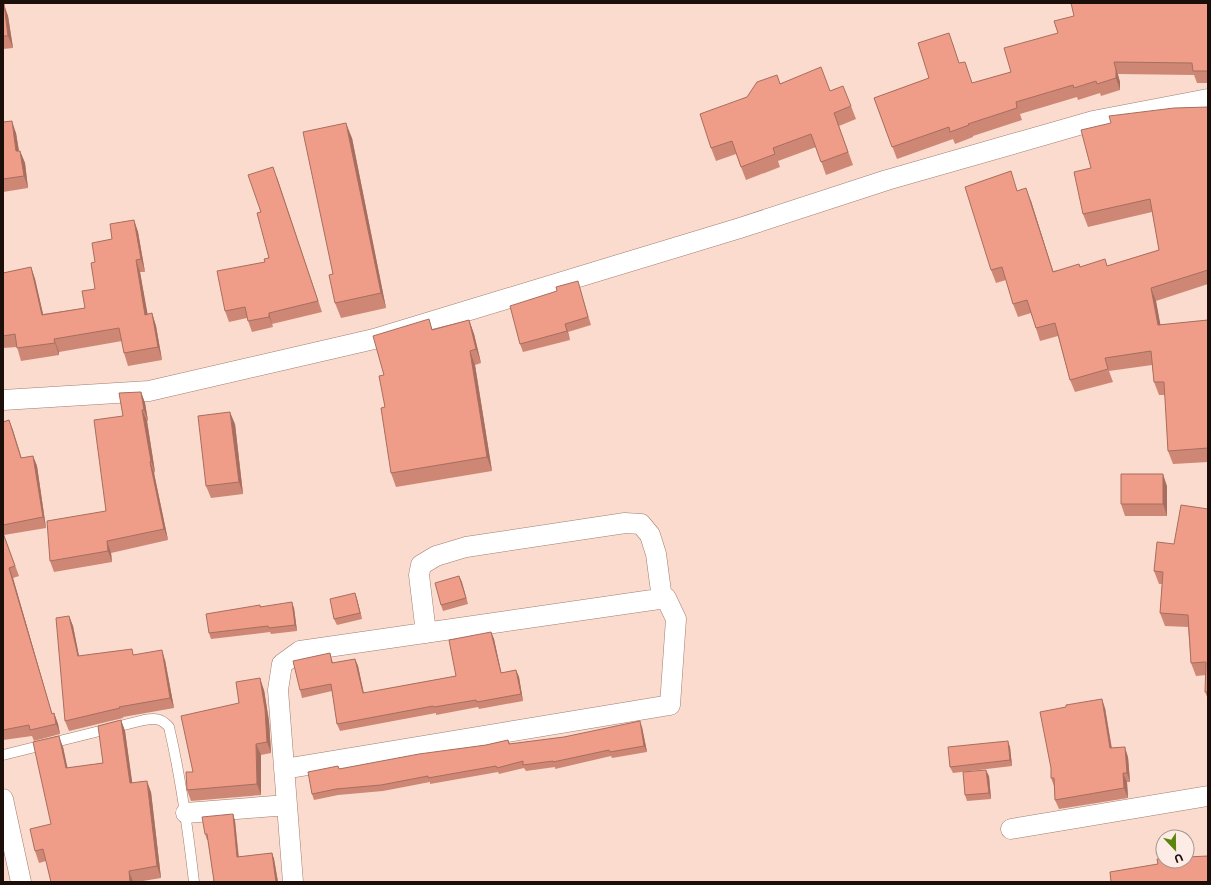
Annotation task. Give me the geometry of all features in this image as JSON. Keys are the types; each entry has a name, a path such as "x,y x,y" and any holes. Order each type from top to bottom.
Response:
{"street":[{"path":"3,400 149,391 374,339 740,228 887,180 1093,121 1208,99"},
{"path":"426,633 419,575 421,565 431,559 466,547 625,523 641,524 650,535 656,554 662,599"},
{"path":"284,769 670,705 676,619 666,598 300,651 282,664 278,690 284,769 293,882"},
{"path":"1011,829 1208,796"},
{"path":"3,799 21,882"},
{"path":"186,813 287,805"}],"lane":[{"path":"3,755 144,720 157,718 165,722 169,727 186,813 194,882"}],"building":[{"path":"1071,3 1208,3 1208,71 1193,71 1192,63 1114,62 1116,78 1097,84 1096,81 1074,88 1073,85 1016,102 1017,108 968,124 969,125 950,132 949,127 892,147 874,98 929,78 918,43 949,33 959,63 965,62 972,83 1011,72 1004,48 1058,33 1054,21 1074,16"},
{"path":"4,4 8,36 3,36"},
{"path":"821,67 830,91 843,86 851,106 834,113 848,152 821,162 811,134 773,148 775,154 741,167 732,141 711,148 700,114 747,97 757,82 777,75 780,84"},
{"path":"1208,107 1208,270 1151,288 1158,325 1208,320 1208,448 1168,451 1164,382 1154,382 1151,351 1105,358 1108,369 1070,380 1055,323 1036,328 1027,300 1013,304 1002,267 991,270 965,187 1011,171 1017,191 1026,188 1053,272 1079,264 1080,267 1105,259 1107,266 1159,250 1150,199 1083,214 1074,172 1091,168 1081,130 1111,123 1109,116 1174,108"},
{"path":"12,121 16,151 20,151 24,176 3,179 3,122"},
{"path":"346,123 381,293 335,303 329,275 333,274 303,132"},
{"path":"273,167 318,301 269,313 269,317 248,321 245,307 225,311 217,271 265,262 264,259 269,258 257,213 261,212 248,175"},
{"path":"134,220 141,259 136,260 145,315 152,313 158,347 124,353 119,328 54,339 55,343 17,348 15,334 3,336 3,273 31,267 42,315 85,308 82,291 95,289 91,263 95,262 92,243 112,239 110,224"},
{"path":"578,281 588,317 565,324 567,331 520,344 510,306 557,291 556,287"},
{"path":"429,319 432,330 469,320 476,349 470,351 487,457 391,473 381,408 385,407 379,376 384,375 373,336"},
{"path":"141,392 144,410 142,410 150,462 164,529 107,541 108,551 50,561 47,521 106,511 94,420 123,416 119,393"},
{"path":"230,412 239,482 206,486 198,416"},
{"path":"9,420 21,458 33,456 43,517 3,525 3,422"},
{"path":"1121,474 1163,474 1163,504 1121,504"},
{"path":"1181,505 1208,509 1208,692 1205,692 1206,662 1191,663 1188,615 1160,613 1163,572 1154,571 1157,542 1174,544"},
{"path":"3,533 15,566 9,568 52,714 54,713 56,724 30,730 29,725 3,730"},
{"path":"459,576 466,598 441,605 435,583"},
{"path":"355,593 360,613 334,619 330,599"},
{"path":"292,602 295,625 269,628 268,626 209,633 206,614 260,605 260,607"},
{"path":"69,616 78,656 132,649 133,655 162,650 170,698 119,707 120,708 65,721 56,618"},
{"path":"491,632 501,673 516,670 521,694 477,702 476,700 433,706 337,724 331,684 300,690 293,661 330,653 332,663 355,659 363,693 456,676 449,640"},
{"path":"260,678 265,709 267,742 256,744 257,784 187,790 186,772 193,772 181,716 239,703 236,682"},
{"path":"1102,699 1110,748 1125,747 1127,773 1123,773 1124,788 1055,800 1054,778 1051,778 1051,768 1040,712 1066,707 1066,705"},
{"path":"121,720 130,783 147,781 157,866 129,871 130,882 51,882 43,849 35,851 30,829 51,824 33,742 59,736 66,768 103,763 98,726"},
{"path":"640,721 644,746 610,752 609,750 553,762 523,765 523,761 497,768 496,766 428,778 428,776 381,785 336,789 312,794 308,772 338,766 339,769 419,754 486,745 508,740 509,744 564,737"},
{"path":"1008,741 1010,760 950,767 948,747"},
{"path":"986,770 989,793 965,795 963,772"},
{"path":"233,814 237,857 272,853 276,882 213,882 207,834 205,834 202,817"},
{"path":"1208,856 1208,882 1111,882 1110,872 1155,864 1155,869 1195,869 1195,857"}]}
